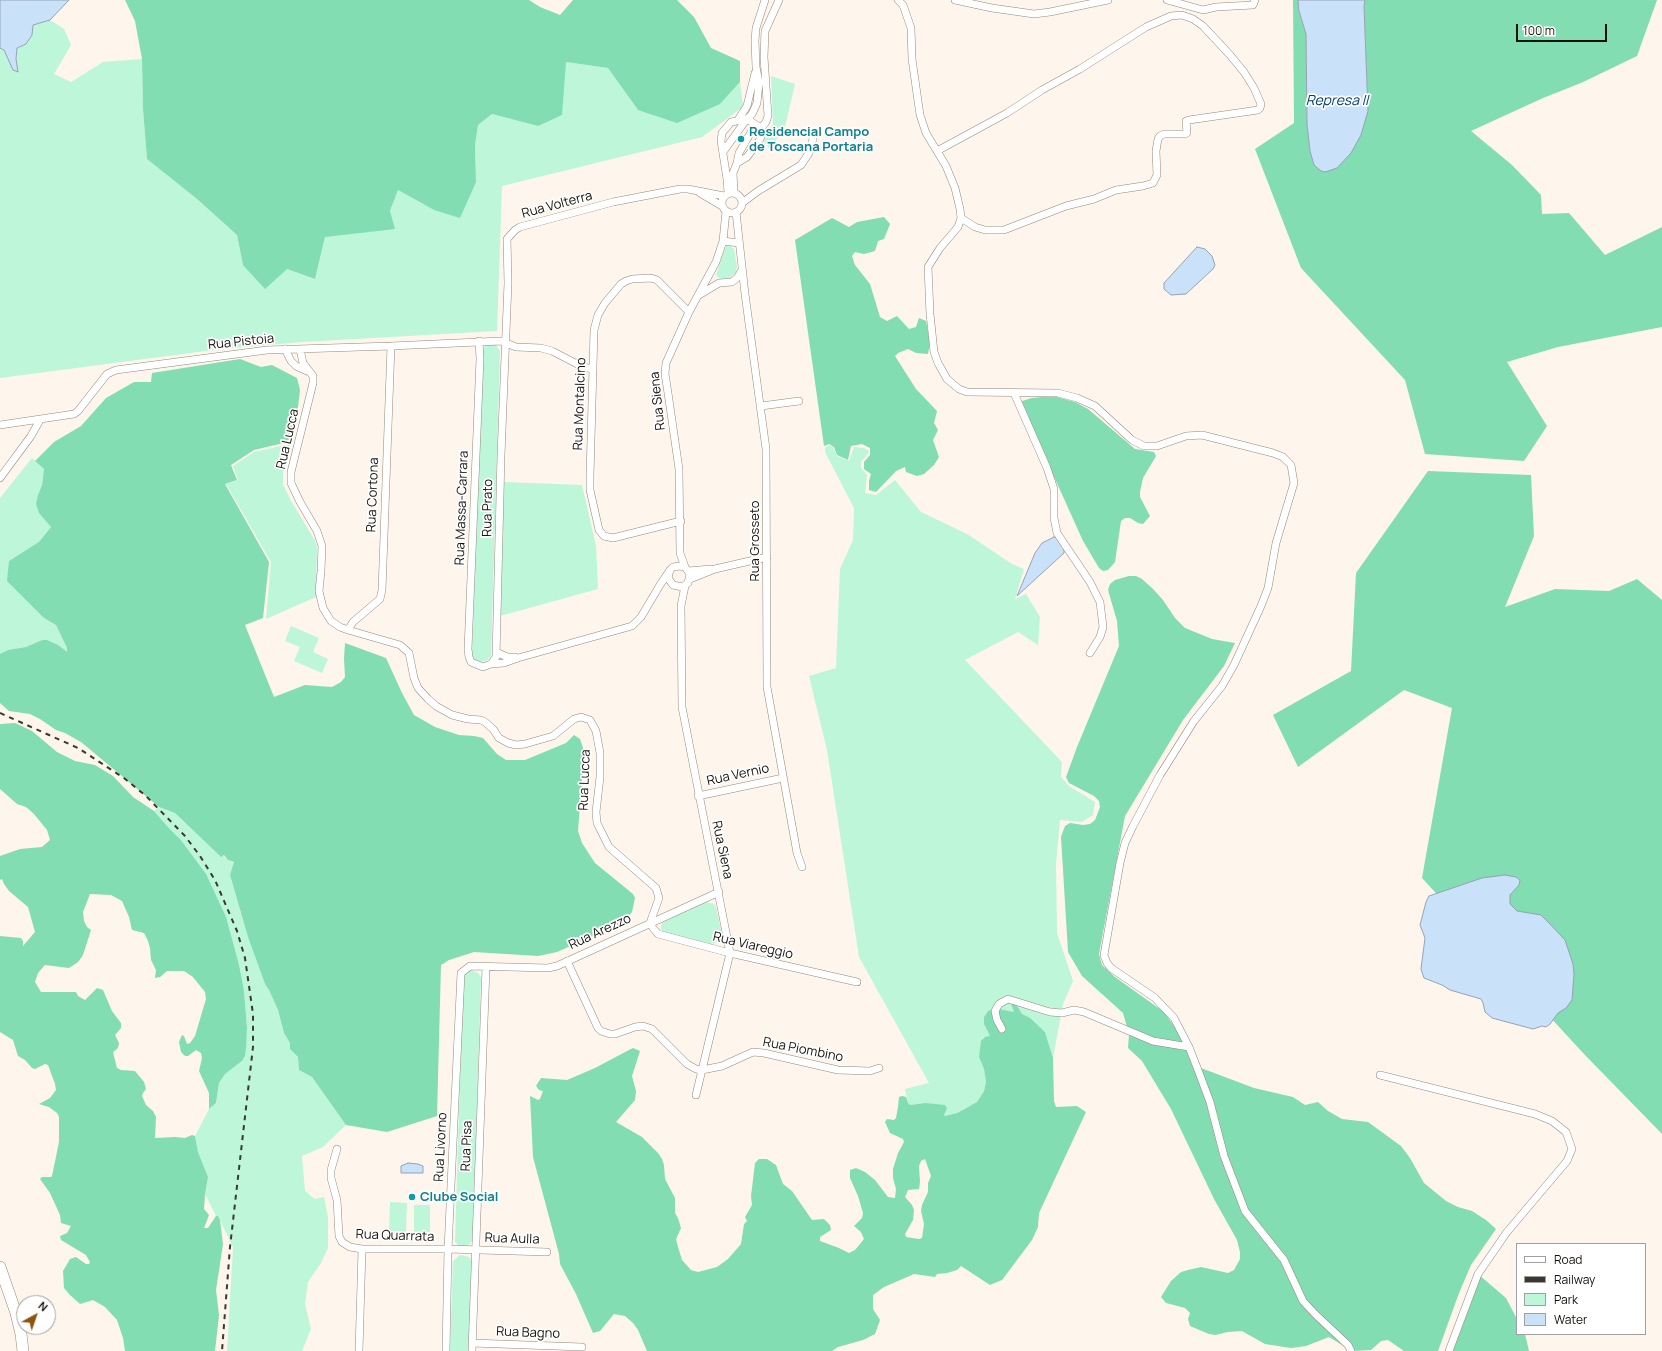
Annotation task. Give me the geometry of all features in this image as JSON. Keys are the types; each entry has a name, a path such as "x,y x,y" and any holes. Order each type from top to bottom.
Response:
{"main road":[{"path":"0,1267 16,1313 23,1351"}],"street":[{"path":"723,152 754,109 758,96 759,83 755,57 755,41 756,28 765,0"},
{"path":"731,194 732,173 737,163 739,153 752,131 761,128 766,122 768,108 764,58 766,31 779,0"},
{"path":"901,0 911,28 912,59 920,115 926,133 946,166 955,188 960,209 961,218 958,227 936,253 928,267 929,307 934,352 938,363 947,378 959,389 967,392 1058,393 1077,398 1095,406 1132,440 1144,446 1157,446 1186,436 1207,436 1283,456 1289,462 1294,475 1294,483 1276,543 1268,588 1234,665 1222,686 1194,721 1160,775 1125,843 1104,945 1104,955 1107,963 1116,972 1155,998 1169,1012 1189,1047 1210,1102 1224,1156 1245,1211 1284,1260 1303,1301 1348,1345 1351,1351"},
{"path":"955,0 992,8 1034,14 1108,0"},
{"path":"1167,0 1203,10 1216,7 1253,5 1255,0"},
{"path":"937,151 1007,114 1042,90 1080,69 1146,27 1171,16 1182,15 1193,19 1203,26 1244,72 1254,88 1261,104 1258,110 1189,120 1186,121 1187,133 1164,134 1160,136 1156,151 1157,175 1153,183 1144,186 1116,190 1094,199 1066,206 1004,230 989,230 980,228 961,218"},
{"path":"756,28 766,31"},
{"path":"755,57 764,58"},
{"path":"738,120 747,106 756,67"},
{"path":"742,203 731,194 721,141 722,134 728,125 738,120 747,119 761,128"},
{"path":"737,163 747,157 754,149 761,137 761,128"},
{"path":"695,190 733,213 736,212 739,210 742,203 758,191 801,165 809,152 814,135"},
{"name":"Rua Volterra","path":"506,342 507,239 515,230 520,227 613,202 680,189 731,194"},
{"path":"724,208 722,199 731,194 758,191"},
{"name":"Rua Siena","path":"491,664 504,663 632,626 642,617 672,569 680,553 681,521 679,469 665,374 668,356 711,271 722,241 724,208"},
{"name":"Rua Grosseto","path":"736,212 738,243 766,449 767,687 797,853 802,868"},
{"path":"722,241 738,243"},
{"path":"699,295 719,284 732,282 737,278 742,270"},
{"path":"711,271 715,281 719,284"},
{"name":"Rua Montalcino","path":"681,521 614,538 604,536 599,530 590,490 594,330 598,315 605,302 620,284 626,281 651,278 656,280 689,312"},
{"path":"732,282 738,285 745,294"},
{"name":"Rua Pistoia","path":"0,425 74,414 106,374 116,370 267,350 391,346 502,340 516,347 541,348 552,351 583,367 593,369"},
{"name":"Rua Massa-Carrara","path":"479,341 480,359 468,649 469,657 472,662 483,666 491,664"},
{"name":"Rua Prato","path":"491,664 496,657 501,455 506,342"},
{"name":"Rua Cortona","path":"348,630 353,622 380,599 382,590 391,346"},
{"path":"285,349 291,361 296,366 309,371"},
{"name":"Rua Lucca","path":"300,349 303,363 313,376 313,386 292,467 291,483 317,532 322,546 319,591 323,608 331,621 340,627 400,645 409,653 414,678 418,688 428,699 436,706 452,715 485,722 493,728 499,738 508,744 525,744 553,736 574,718 581,717 590,720 596,731 600,753 600,777 596,823 609,847 656,888 659,898 650,923"},
{"path":"1014,393 1047,468 1054,489 1054,518 1057,533 1090,582 1100,602 1103,627 1100,637 1090,653"},
{"path":"760,406 799,401"},
{"path":"0,478 31,436 40,420"},
{"name":"Rua Siena","path":"680,553 687,569"},
{"path":"657,593 665,587 674,586 679,588 685,586 690,579 716,569 767,558"},
{"path":"674,586 668,578 672,569 680,566 687,569 716,569"},
{"path":"687,569 690,579"},
{"name":"Rua Siena","path":"674,586 681,606"},
{"name":"Rua Siena","path":"685,586 681,606 682,707 698,796 719,892 730,953 696,1095"},
{"path":"496,652 507,657 518,658"},
{"name":"Rua Vernio","path":"698,796 783,778"},
{"name":"Rua Arezzo","path":"486,967 548,968 567,961 719,892"},
{"name":"Rua Viareggio","path":"650,923 654,931 664,937 857,982"},
{"path":"567,961 598,1028 601,1031 615,1034 643,1026 652,1029 687,1064 702,1070"},
{"name":"Rua Livorno","path":"446,1351 448,1249 460,977 463,970 470,966 486,967"},
{"name":"Rua Pisa","path":"472,1351 486,967"},
{"path":"1002,1029 997,1020 995,1011 999,1004 1008,999 1050,1012 1062,1013 1074,1010 1084,1012 1153,1041 1189,1047"},
{"name":"Rua Piombino","path":"702,1070 722,1066 753,1052 764,1053 838,1070 870,1071 879,1068"},
{"path":"1380,1075 1535,1114 1560,1126 1566,1132 1571,1145 1571,1155 1567,1161 1507,1232 1478,1274 1449,1351"},
{"name":"Rua Quarrata","path":"337,1149 331,1170 331,1178 339,1209 339,1236 345,1245 362,1249 476,1250"},
{"path":"359,1351 362,1249"},
{"name":"Rua Aulla","path":"476,1250 547,1252"},
{"name":"Rua Bagno","path":"472,1343 582,1347"}],"green space":[{"path":"125,0 529,0 540,7 560,15 573,0 677,0 694,17 711,48 740,61 740,82 720,104 677,123 638,110 608,68 566,62 562,115 538,126 492,114 478,125 475,145 476,182 460,218 434,210 398,190 390,211 395,229 325,237 315,279 287,269 265,289 243,265 237,235 197,199 147,159 143,109 142,59 135,21"},
{"path":"1293,0 1298,0 1299,11 1306,34 1307,124 1310,151 1314,165 1368,111 1365,0 1657,0 1637,56 1581,83 1543,98 1471,131 1512,165 1541,195 1542,214 1569,213 1605,255 1662,227 1662,327 1558,347 1507,362 1547,426 1524,461 1425,454 1405,380 1301,268 1255,149 1294,123"},
{"path":"50,20 64,29 71,45 54,74 71,82 103,62 142,59 143,109 147,159 197,199 237,235 243,265 287,269 315,279 325,237 390,211 398,190 434,210 476,182 475,145 478,125 492,114 538,126 566,62 608,68 638,110 720,104 740,82 743,107 702,137 502,186 497,331 302,342 221,349 0,378 0,48 4,50 8,60 16,59 17,48 26,44 32,35 33,25"},
{"path":"771,76 795,84 785,127 770,149 764,142 773,123"},
{"path":"884,217 890,224 884,239 878,241 875,251 864,254 855,252 852,256 855,265 870,284 880,317 887,321 897,316 909,329 916,327 919,318 926,321 930,343 928,354 916,353 908,349 898,353 895,356 916,389 937,411 934,423 938,430 933,440 939,457 934,465 924,474 917,476 906,472 905,467 896,471 876,492 869,490 871,474 864,469 864,462 870,455 870,448 862,444 851,446 848,460 837,455 834,447 829,444 824,446 795,240 832,218 849,227 857,222"},
{"path":"726,246 730,246 734,249 737,267 736,272 730,278 720,279 716,275"},
{"path":"487,344 496,345 500,351 491,656 486,661 479,662 475,661 472,655 482,349"},
{"path":"240,359 261,367 272,365 297,378 300,390 298,407 288,442 254,450 231,465 237,480 225,484 269,562 263,618 245,625 274,697 305,685 332,687 341,682 345,677 345,643 386,658 414,715 435,727 459,735 483,738 497,754 506,760 525,760 566,743 574,735 580,739 584,751 578,831 582,843 595,863 633,894 635,898 632,912 624,922 557,952 538,956 474,952 449,960 441,965 437,1116 387,1132 346,1125 312,1077 299,1070 298,1057 290,1049 290,1043 284,1033 278,1010 265,984 248,937 230,875 234,862 228,860 224,855 221,857 175,813 159,807 81,742 56,730 30,714 9,711 0,703 0,654 8,650 26,647 42,640 47,640 58,645 67,652 67,648 56,625 44,618 7,581 9,561 39,542 51,527 39,513 36,504 42,485 44,469 35,461 54,442 81,426 106,398 134,382 151,382 152,373"},
{"path":"1042,397 1057,397 1075,402 1088,409 1135,449 1154,452 1156,456 1143,478 1140,492 1140,497 1150,516 1143,524 1130,518 1125,518 1121,521 1115,562 1108,570 1103,571 1099,568 1083,541 1020,407 1022,401"},
{"path":"290,444 283,474 283,484 317,547 316,597 266,619 271,562 226,484 238,480 233,466 254,452"},
{"path":"829,445 833,447 837,456 849,461 854,447 864,448 869,451 866,457 861,461 861,468 867,475 865,493 876,495 895,480 921,512 967,534 1012,564 1024,569 1015,599 1026,594 1040,617 1038,645 1018,632 965,660 1062,762 1061,777 1069,786 1095,802 1093,815 1082,822 1060,820 1056,864 1057,933 1073,981 1063,1004 1053,1058 1045,1032 1022,1014 1015,1002 1014,1012 994,1008 988,1011 984,1017 984,1024 990,1036 979,1057 984,1069 986,1082 984,1091 977,1102 957,1113 945,1116 925,1103 910,1105 908,1103 905,1089 929,1083 859,957 827,750 809,676 836,668 840,569 853,540 854,508 825,452 825,448"},
{"path":"32,458 44,469 42,485 38,495 45,520 51,527 40,542 9,561 44,618 56,625 67,648 67,653 42,640 26,647 8,650 0,654 0,498"},
{"path":"1428,471 1531,475 1534,536 1505,607 1555,589 1609,591 1637,579 1662,600 1662,1134 1584,1054 1422,878 1452,708 1404,690 1298,767 1273,715 1351,671 1356,573"},
{"path":"504,482 582,485 596,546 598,589 500,616"},
{"path":"1129,576 1136,576 1142,579 1153,589 1163,600 1175,618 1185,628 1212,639 1235,643 1224,666 1183,720 1125,816 1099,954 1102,965 1115,977 1164,1012 1179,1033 1193,1065 1254,1088 1293,1097 1305,1105 1318,1102 1328,1111 1342,1119 1368,1122 1401,1146 1410,1158 1424,1183 1446,1201 1458,1207 1472,1211 1496,1229 1471,1265 1438,1351 1404,1351 1388,1340 1381,1341 1371,1350 1352,1351 1329,1337 1306,1346 1291,1348 1265,1344 1242,1331 1215,1335 1209,1334 1190,1326 1188,1319 1190,1313 1185,1308 1166,1303 1161,1297 1171,1281 1181,1272 1201,1267 1228,1273 1234,1270 1240,1259 1240,1252 1237,1240 1214,1199 1171,1109 1142,1061 1128,1048 1129,1034 1123,1013 1082,976 1068,952 1061,837 1065,826 1070,823 1083,825 1090,824 1095,820 1100,807 1099,801 1094,796 1069,783 1066,777 1119,646 1117,621 1108,590 1110,584 1115,580"},
{"path":"291,626 319,638 313,652 328,659 322,673 294,661 300,647 285,641"},
{"path":"15,723 32,731 57,752 75,761 95,765 113,776 133,797 154,811 180,839 206,874 226,917 239,965 244,991 247,1028 246,1048 245,1056 242,1061 225,1074 219,1083 216,1103 209,1109 209,1093 199,1071 202,1058 201,1053 196,1050 188,1056 185,1056 181,1052 179,1042 182,1035 184,1036 187,1044 190,1043 195,1036 206,999 205,992 193,977 184,971 167,971 160,977 155,978 156,970 151,960 148,941 144,933 132,930 129,917 122,901 111,895 90,894 83,912 84,921 87,927 91,930 83,955 78,962 69,968 45,965 38,973 35,982 41,992 76,992 78,996 85,1000 97,988 103,990 112,1011 121,1023 121,1028 115,1035 119,1043 118,1048 113,1052 117,1068 121,1070 135,1071 144,1082 146,1089 142,1096 146,1105 153,1111 156,1117 155,1138 185,1138 192,1135 195,1136 198,1152 208,1177 204,1209 209,1215 204,1228 208,1228 216,1216 218,1216 220,1220 223,1244 216,1290 219,1315 215,1351 125,1351 123,1338 117,1320 105,1307 93,1300 80,1304 64,1288 63,1271 70,1259 76,1257 86,1264 89,1264 90,1262 86,1255 61,1240 60,1236 67,1233 71,1226 61,1223 60,1215 50,1193 40,1179 42,1177 52,1176 59,1142 59,1117 57,1113 49,1107 39,1104 50,1098 56,1090 55,1084 48,1065 45,1064 35,1069 32,1068 25,1060 18,1056 13,1040 0,1032 0,936 21,938 23,941 23,946 35,932 28,907 9,891 2,879 0,880 0,856 20,849 42,847 50,840 47,830 34,814 26,807 17,804 0,789 0,724"},
{"path":"159,807 175,813 221,857 223,855 234,863 230,875 248,937 265,984 278,1010 284,1033 290,1043 290,1049 298,1057 299,1070 312,1077 346,1125 323,1147 302,1156 305,1191 315,1199 324,1197 328,1217 328,1248 321,1263 308,1282 305,1304 311,1329 302,1351 227,1351 233,1247 218,1216 216,1216 205,1194 208,1177 198,1152 195,1136 209,1109 216,1103 219,1083 225,1074 242,1061 245,1056 247,1028 244,991 180,839 154,811"},
{"path":"705,902 714,904 716,908 722,934 718,942 711,944 663,932 661,929 663,922"},
{"path":"471,970 478,973 481,977 473,1240 467,1247 459,1246 455,1242 463,977"},
{"path":"1015,1002 1022,1014 1030,1018 1045,1032 1053,1058 1054,1101 1056,1107 1077,1106 1086,1112 1039,1213 1038,1227 1032,1240 1002,1280 990,1285 961,1266 957,1270 937,1274 935,1277 914,1274 884,1287 873,1295 873,1309 880,1320 875,1334 863,1340 838,1347 832,1351 647,1351 638,1330 633,1323 625,1316 614,1314 600,1331 593,1333 576,1294 560,1264 559,1254 533,1157 530,1096 538,1100 540,1099 543,1091 539,1090 536,1086 541,1078 567,1080 595,1068 633,1048 640,1051 632,1076 636,1091 635,1100 616,1122 642,1137 662,1159 665,1179 675,1198 675,1213 681,1228 676,1239 678,1247 682,1260 691,1270 698,1272 717,1267 728,1259 741,1244 744,1224 747,1221 745,1217 752,1205 751,1196 755,1163 759,1159 767,1159 776,1165 783,1184 792,1191 812,1220 824,1219 830,1225 831,1230 820,1237 820,1241 849,1253 855,1250 864,1239 861,1232 854,1226 862,1218 863,1213 858,1196 850,1178 850,1170 856,1168 865,1172 875,1180 888,1197 895,1198 896,1189 893,1178 893,1169 898,1153 904,1142 903,1139 890,1133 885,1122 887,1119 894,1120 896,1118 899,1097 906,1097 910,1105 925,1103 945,1105 947,1108 944,1115 945,1116 957,1113 977,1102 984,1091 986,1082 984,1069 979,1057 981,1041 985,1037 990,1036 984,1024 984,1017 988,1011 994,1008 1014,1012 1011,1003","holes":["925,1159 931,1176 928,1183 928,1192 921,1211 924,1224 922,1238 906,1237 905,1234 913,1220 914,1210 912,1205 905,1197 908,1190 919,1189 919,1166 921,1161"]},
{"path":"390,1202 407,1203 406,1232 389,1231"},
{"path":"414,1205 430,1205 430,1232 414,1232"},
{"path":"460,1255 469,1257 472,1261 469,1351 450,1351 453,1261"},
{"path":"1478,1274 1506,1298 1516,1317 1516,1335 1525,1335 1529,1351 1451,1351"}],"water":[{"path":"0,0 69,0 50,20 33,25 32,35 26,44 17,48 16,59 18,72 13,70 4,50 0,48"},
{"name":"Represa II","path":"1298,0 1365,0 1368,111 1361,135 1351,153 1337,168 1325,172 1321,171 1314,165 1310,151 1307,124 1306,34 1299,11"},
{"path":"1197,247 1205,249 1212,256 1215,265 1213,269 1186,294 1171,295 1164,289 1164,283"},
{"path":"1054,537 1059,538 1064,548 1064,553 1017,596 1035,553 1042,543"},
{"path":"1505,875 1516,877 1520,880 1519,885 1510,895 1510,904 1517,911 1541,915 1565,940 1573,964 1574,974 1572,1000 1566,1008 1558,1013 1546,1027 1542,1026 1533,1029 1492,1018 1485,1012 1481,999 1450,990 1424,978 1421,969 1425,938 1420,925 1429,896 1482,878"},
{"path":"408,1163 423,1166 423,1173 401,1173 401,1166"}],"railway":[{"path":"0,713 78,748 124,778 146,796 185,836 200,856 215,880 237,931 245,958 253,1014 253,1047 230,1247 222,1351"}],"place":[{"name":"Residencial Campo de Toscana Portaria","path":"741,139"},
{"name":"Clube Social","path":"412,1197"}]}
